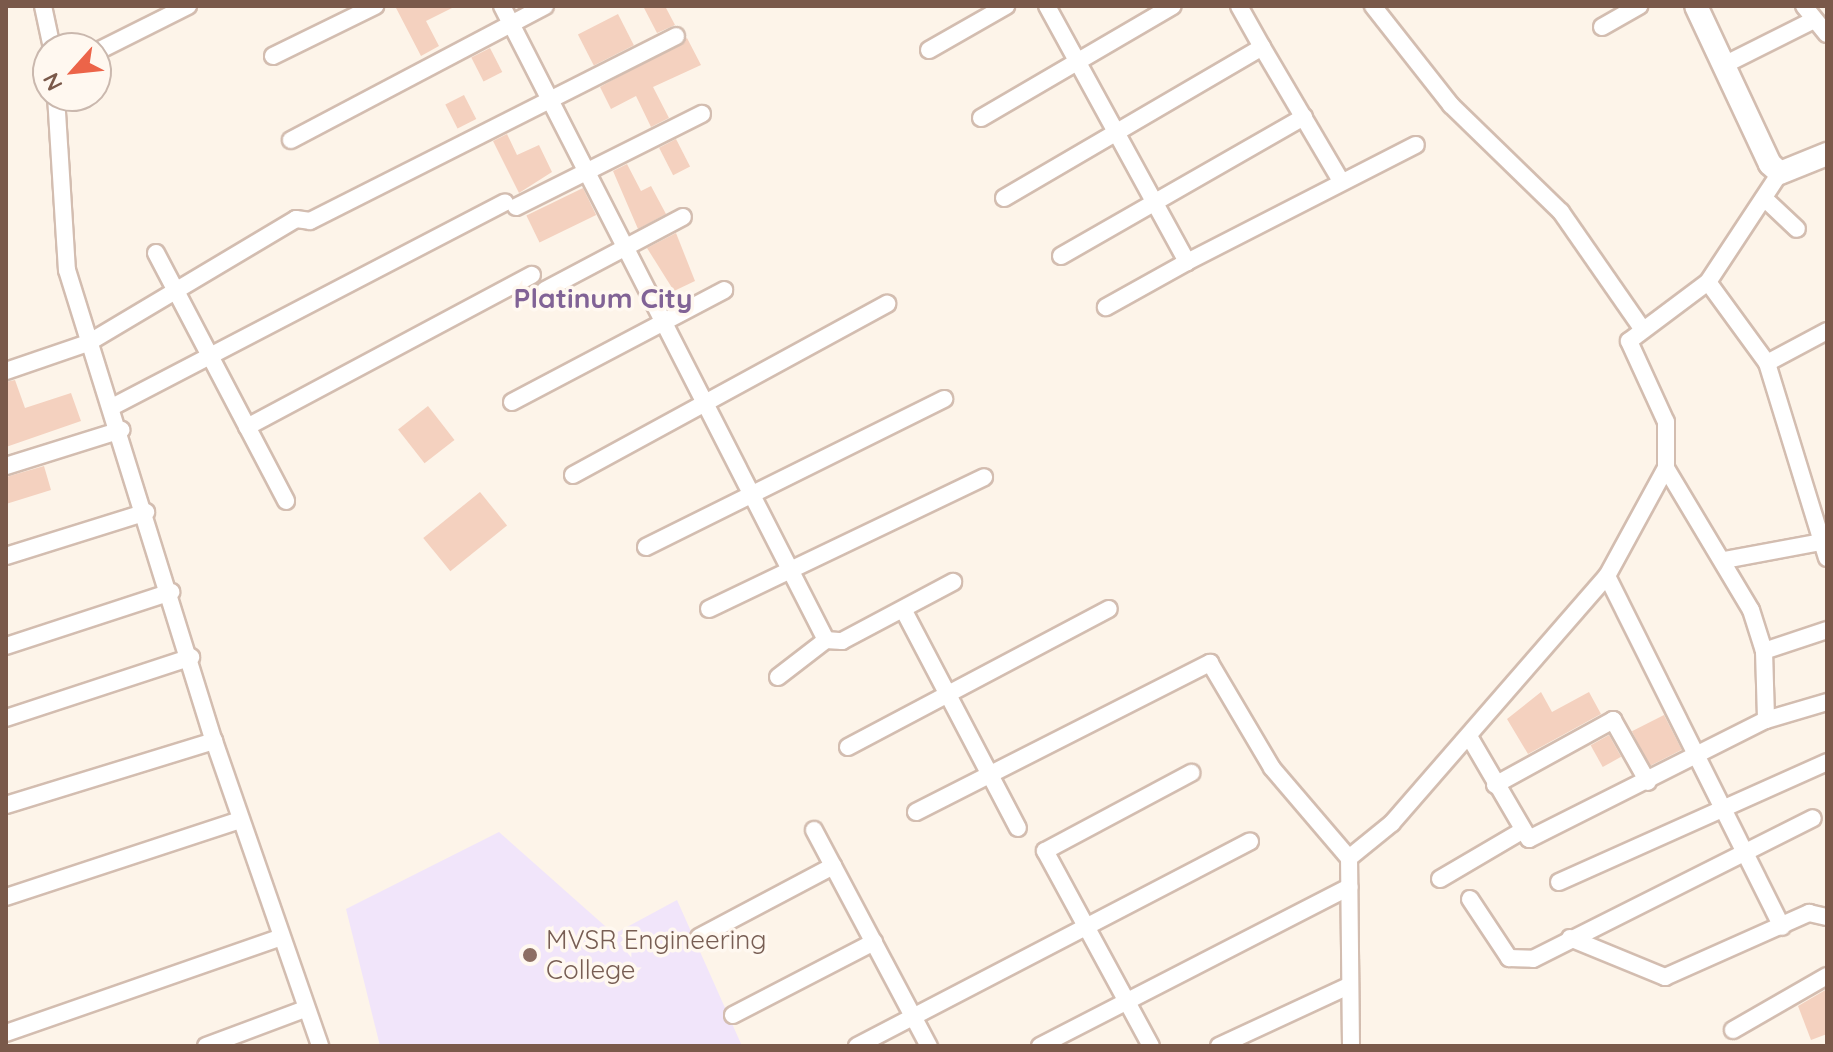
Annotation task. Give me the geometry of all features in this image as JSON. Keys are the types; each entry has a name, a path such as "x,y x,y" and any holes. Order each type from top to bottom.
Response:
{"main road":[{"path":"1696,6 1780,173 1827,154"}],"street":[{"path":"43,6 49,32"},
{"path":"112,44 188,6"},
{"path":"273,56 375,6"},
{"path":"502,6 661,327 826,640"},
{"path":"291,140 545,6"},
{"path":"929,50 1006,6"},
{"path":"1047,6 1158,201 1187,262"},
{"path":"981,118 1173,6"},
{"path":"1239,6 1341,181"},
{"path":"1373,6 1451,105 1561,212 1641,327"},
{"path":"1602,27 1639,6"},
{"path":"1726,64 1808,13 1827,34"},
{"path":"6,371 88,343 176,294 296,219 310,221 676,36"},
{"path":"1004,198 1262,47"},
{"path":"57,112 64,253 88,343 121,430 240,820 279,938 320,1046"},
{"path":"112,407 210,362 510,205 586,172 702,114"},
{"path":"1061,256 1304,117"},
{"path":"1106,307 1341,181 1416,145"},
{"path":"1349,858 1392,823 1470,738 1607,576 1666,468 1666,422 1629,349 1641,327 1708,282 1780,173"},
{"path":"1764,198 1797,229"},
{"path":"545,290 683,217"},
{"path":"156,253 210,362 286,501"},
{"path":"247,427 532,275"},
{"path":"1708,282 1767,363 1827,558"},
{"path":"512,402 661,327 724,290"},
{"path":"573,475 705,406 887,304"},
{"path":"1767,363 1827,331"},
{"path":"646,547 944,399"},
{"path":"6,466 121,430"},
{"path":"1666,468 1725,560 1764,651 1766,720"},
{"path":"709,609 984,477"},
{"path":"6,556 146,512"},
{"path":"1725,560 1821,542"},
{"path":"1607,576 1782,927"},
{"path":"778,677 826,640 842,641 904,611 953,582"},
{"path":"6,646 171,592"},
{"path":"848,747 950,690 1109,609"},
{"path":"904,611 950,690 1018,828"},
{"path":"1764,651 1827,630"},
{"path":"6,718 191,657"},
{"path":"916,812 1210,663 1272,768 1349,858 1351,1046"},
{"path":"1440,879 1520,832 1539,836 1766,720 1827,702"},
{"path":"1495,785 1613,720 1648,782"},
{"path":"1470,738 1520,832"},
{"path":"6,805 214,741"},
{"path":"1559,882 1721,806 1827,762"},
{"path":"1151,1046 1045,851 1191,773"},
{"path":"1470,899 1509,958 1533,959 1813,818"},
{"path":"6,897 240,820"},
{"path":"814,830 929,1046"},
{"path":"857,1046 1250,841"},
{"path":"699,937 833,866"},
{"path":"1040,1046 1125,999 1349,887"},
{"path":"1570,938 1665,977 1817,910 1827,917"},
{"path":"6,1033 279,938"},
{"path":"733,1015 874,942"},
{"path":"1733,1030 1827,976"},
{"path":"1219,1046 1348,986"},
{"path":"206,1046 305,1009"}],"shaded area":[{"name":"MVSR Engineering College","path":"499,832 614,934 677,900 742,1046 380,1046 346,909"}],"building":[{"path":"395,6 456,6 426,21 439,46 421,56"},
{"path":"643,6 665,6 675,25 657,33"},
{"path":"618,14 634,45 594,66 578,34"},
{"path":"687,38 701,65 653,87 669,118 651,127 636,96 611,109 600,87"},
{"path":"490,48 502,72 484,82 471,58"},
{"path":"464,95 476,119 458,129 445,105"},
{"path":"507,134 517,155 539,145 552,172 519,193 493,141"},
{"path":"676,139 690,167 673,175 659,148"},
{"path":"627,164 641,191 651,186 666,214 638,229 613,171"},
{"path":"583,188 596,215 540,243 526,216"},
{"path":"676,233 695,281 674,291 647,248"},
{"path":"15,380 25,408 71,393 81,421 6,447 6,382"},
{"path":"428,406 454,440 425,463 398,429"},
{"path":"44,466 51,490 6,504 6,477"},
{"path":"480,492 507,525 450,571 423,538"},
{"path":"1541,692 1552,712 1589,692 1601,714 1528,754 1507,719"},
{"path":"1664,715 1682,750 1650,766 1632,731"},
{"path":"1609,735 1621,757 1603,767 1591,745"},
{"path":"1827,989 1827,1034 1811,1040 1798,1006"}],"place":[{"name":"MVSR Engineering College","path":"530,955"}],"district":[{"name":"Platinum City","path":"603,298"}]}
